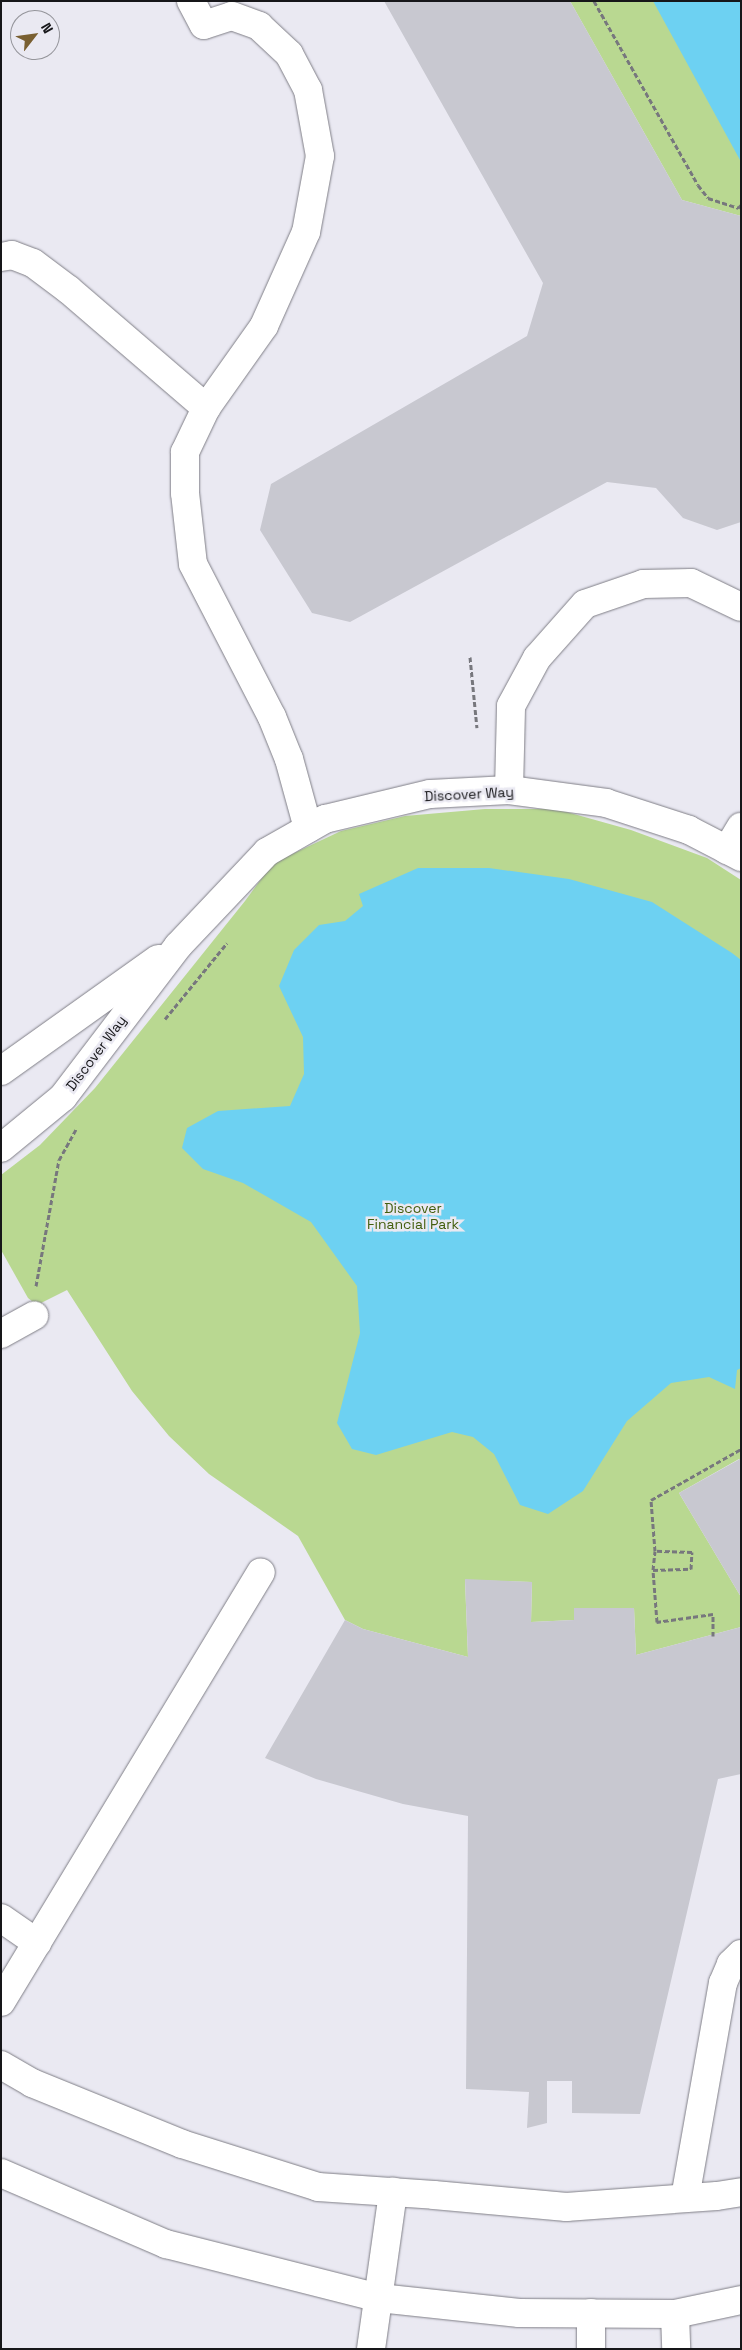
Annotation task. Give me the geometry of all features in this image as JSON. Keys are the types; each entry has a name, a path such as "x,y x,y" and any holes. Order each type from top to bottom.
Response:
{"street":[{"path":"191,1 204,25 232,16 259,26 288,54 308,90 320,156 306,232 264,326 206,408 185,452 185,493 193,564 272,717 289,759 308,828"},
{"path":"1,258 12,255 33,263 69,290 206,408"},
{"path":"509,790 511,706 537,658 585,604 643,584 691,582 741,607"},
{"name":"Discover Way","path":"1,1148 63,1097 178,946 267,852 325,818 430,794 509,790 606,803 689,830 734,854"},
{"path":"734,854 741,827"},
{"name":"Discover Way","path":"1,1071 98,1000 178,946"},
{"path":"1,1334 35,1304"},
{"path":"1,2002 261,1572"},
{"path":"1,1918 37,1943"},
{"path":"685,2198 723,1983 731,1964 741,1954"},
{"path":"1,2065 32,2083 182,2144 318,2187 566,2207 741,2192"},
{"path":"1,2173 166,2244 379,2298 519,2313 675,2314 741,2300"},
{"path":"371,2349 394,2192"},
{"path":"590,2349 591,2313"},
{"path":"675,2314 676,2349"}],"path":[{"path":"594,1 698,185 708,198 738,208 741,206"},
{"path":"470,658 478,732"},
{"path":"164,1020 230,940"},
{"path":"35,1304 59,1160 78,1126"},
{"path":"713,1636 713,1614 657,1622 653,1570 655,1551 650,1500 741,1449"},
{"path":"653,1570 691,1569 692,1552 655,1551"}],"green space":[{"path":"570,1 741,1 741,216 682,200"},
{"name":"Discover Financial Park","path":"485,809 556,809 631,830 707,858 741,880 741,1461 739,1459 679,1493 741,1597 741,1627 636,1655 634,1608 574,1608 574,1620 531,1622 532,1582 465,1580 468,1657 363,1629 345,1620 298,1536 209,1474 169,1436 132,1391 67,1290 37,1305 28,1298 1,1250 1,1175 40,1145 95,1088 245,901 273,863 341,831 405,816"}],"water":[{"path":"653,1 741,1 741,160 740,160"},
{"path":"418,868 489,868 569,879 652,902 741,960 741,1368 737,1370 735,1389 709,1377 671,1383 627,1421 583,1491 548,1514 520,1505 494,1454 473,1437 452,1432 376,1455 352,1449 337,1423 360,1333 357,1286 311,1222 243,1183 203,1169 182,1148 187,1128 218,1111 290,1106 304,1074 303,1037 279,986 294,950 319,925 345,921 363,906 359,894"}],"building":[{"path":"384,1 570,1 682,200 741,216 741,522 717,530 683,518 656,488 607,482 350,622 312,613 260,530 271,484 527,336 543,283"},
{"path":"740,1459 741,1461 741,1597 679,1493"},
{"path":"465,1579 532,1582 531,1622 574,1620 574,1608 634,1608 636,1655 741,1627 741,1774 718,1779 640,2114 572,2113 572,2081 547,2081 547,2123 527,2128 529,2092 466,2089 468,1816 403,1804 316,1779 265,1758 345,1620 363,1629 468,1657"}]}
